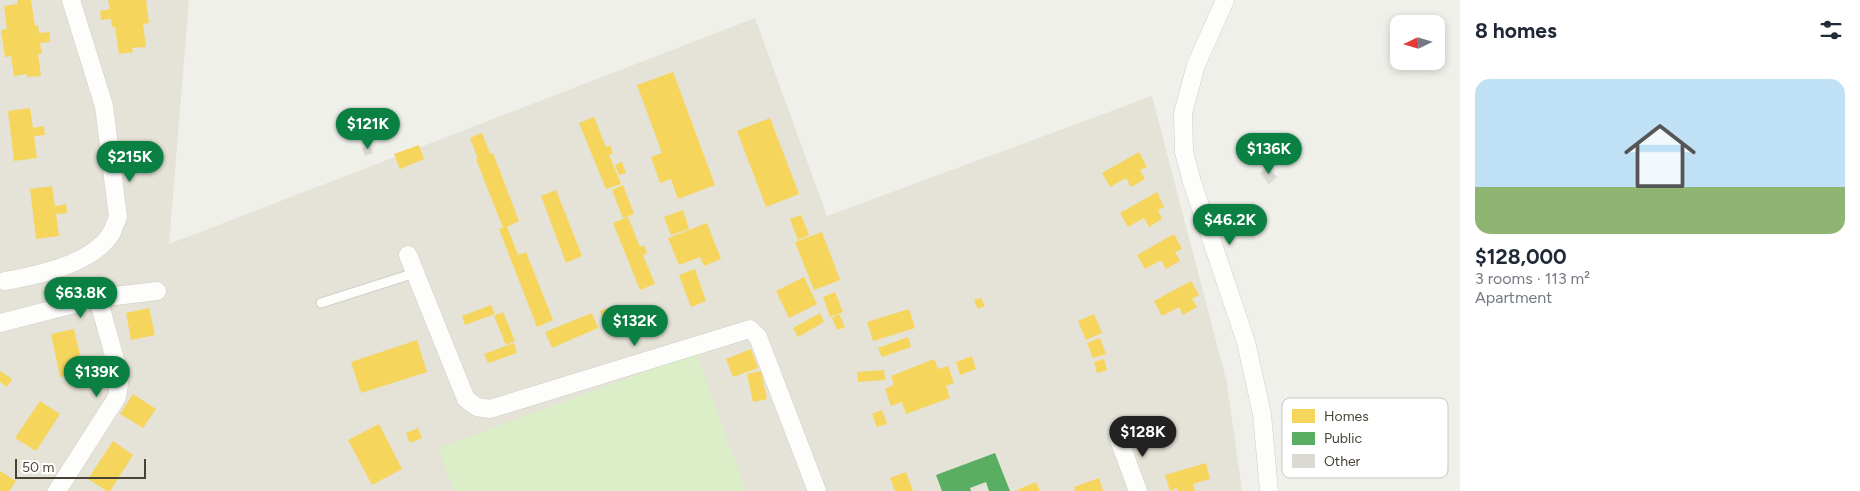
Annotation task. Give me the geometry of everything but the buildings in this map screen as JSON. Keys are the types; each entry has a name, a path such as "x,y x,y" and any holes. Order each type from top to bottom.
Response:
{"street":[{"path":"2,282 45,273 91,253 112,232 118,217 104,106 71,0"},
{"path":"1225,0 1196,65 1184,113 1184,152 1192,182 1246,342 1262,414 1269,491"},
{"path":"408,255 466,399 478,408 490,409 750,329 758,337 817,491"},
{"path":"0,324 98,298 157,291"},
{"path":"58,491 117,397 119,388 120,377 98,298"},
{"path":"1118,437 1138,491"}],"lane":[{"path":"321,303 415,273"}],"shaded area":[{"path":"0,0 189,0 169,244 755,18 827,216 1152,96 1227,383 1242,491 0,491"}],"green space":[{"path":"696,353 746,491 454,491 438,448"}]}
